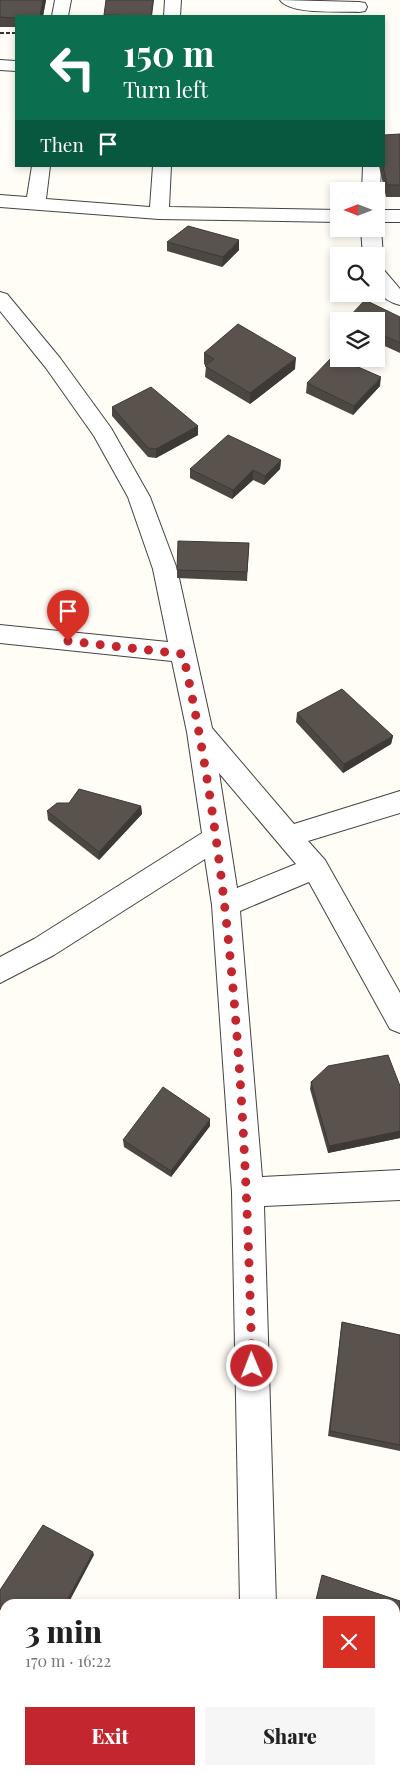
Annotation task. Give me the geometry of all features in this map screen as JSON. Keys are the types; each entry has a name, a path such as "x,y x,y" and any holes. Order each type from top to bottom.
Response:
{"street":[{"path":"60,15 63,0"},
{"path":"172,15 173,0"},
{"path":"288,0 303,6 359,8"},
{"path":"0,66 15,66"},
{"path":"36,204 41,167"},
{"path":"158,213 162,167"},
{"path":"371,182 372,167"},
{"path":"0,201 158,213 330,216"},
{"path":"385,216 400,216"},
{"path":"385,285 400,299"},
{"path":"6,315 103,433 138,497 165,569 200,732 226,905 248,1192 258,1599"},
{"path":"0,634 183,654"},
{"path":"200,732 315,868 400,1020"},
{"path":"289,836 400,802"},
{"path":"0,971 44,947 216,838"},
{"path":"226,905 315,868"},
{"path":"248,1192 400,1185"}],"path":[{"path":"0,33 15,33"}],"building":[{"path":"0,0 43,0 40,15 15,15 15,18 0,17"},
{"path":"106,0 153,0 151,15 104,15"},
{"path":"400,134 400,185 387,185 383,167 385,167 385,135"},
{"path":"188,226 239,240 223,257 167,242"},
{"path":"363,302 369,302 400,317 400,343 385,336 385,312 354,312"},
{"path":"238,324 296,358 250,393 205,366 214,359 204,353"},
{"path":"330,359 330,367 358,367 381,377 354,406 307,383"},
{"path":"151,387 198,426 156,449 148,448 112,407"},
{"path":"228,435 281,460 265,476 253,470 233,490 190,469"},
{"path":"178,541 249,543 247,572 177,570"},
{"path":"342,689 393,736 344,764 297,713"},
{"path":"79,789 141,806 99,852 47,811 57,803 69,803"},
{"path":"388,1055 400,1086 400,1131 329,1146 311,1082 328,1066"},
{"path":"163,1087 210,1119 171,1171 123,1140"},
{"path":"342,1322 400,1335 400,1445 330,1431"},
{"path":"43,1525 93,1552 68,1599 0,1599 0,1590"},
{"path":"322,1575 394,1599 316,1599"}],"route":[{"path":"68,641 183,654 200,732 226,905 248,1192 252,1366"}]}
